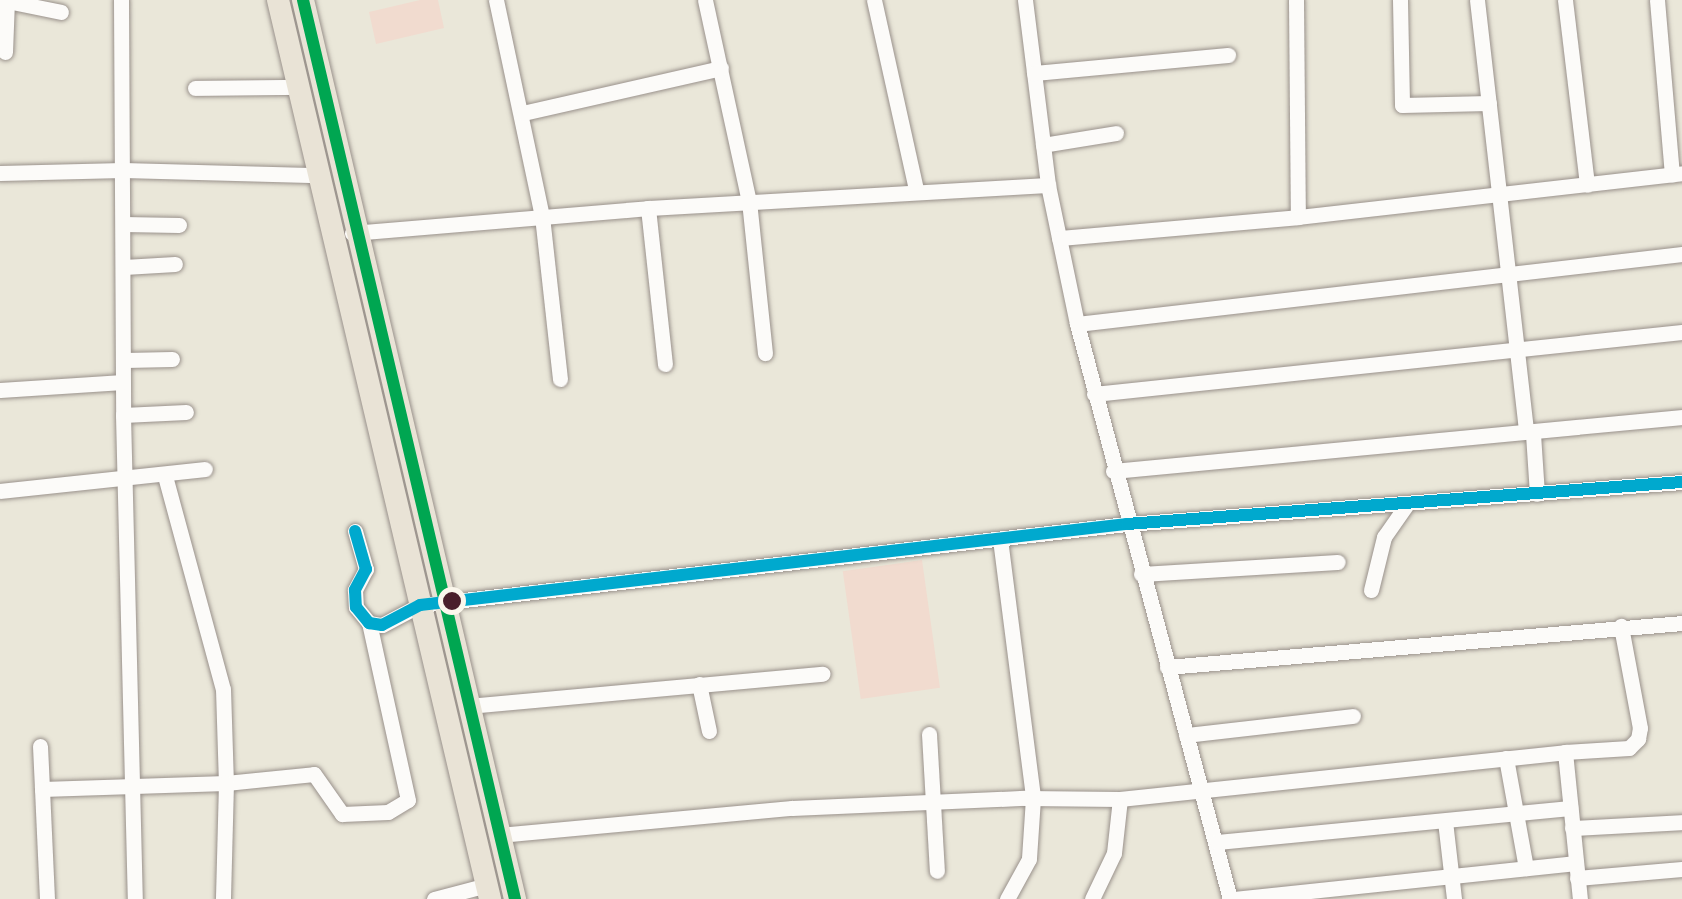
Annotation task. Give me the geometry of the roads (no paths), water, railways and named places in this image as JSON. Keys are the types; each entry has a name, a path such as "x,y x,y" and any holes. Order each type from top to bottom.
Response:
{"main road":[{"path":"278,0 302,48 431,604 489,892"},
{"path":"302,0 299,87 319,175 345,234"},
{"path":"431,604 468,706 516,899"}],"street":[{"path":"121,0 123,415 134,899"},
{"path":"496,0 542,216 560,379"},
{"path":"705,0 749,201 765,354"},
{"path":"874,0 916,190"},
{"path":"1296,0 1298,217"},
{"path":"1400,0 1402,105 1488,103"},
{"path":"1477,0 1502,196 1516,351 1538,494"},
{"path":"1565,0 1587,184"},
{"path":"1059,238 1502,196 1677,173 1658,0"},
{"path":"5,52 7,1 61,12"},
{"path":"1030,1 1034,73 1048,185 1077,324 1113,471 1232,899 1526,868 1682,869"},
{"path":"1034,73 1228,55"},
{"path":"523,113 720,68"},
{"path":"194,88 299,87"},
{"path":"1043,144 1116,133"},
{"path":"0,173 123,170 319,175"},
{"path":"345,234 648,208 1048,185"},
{"path":"648,208 666,364"},
{"path":"123,224 179,225"},
{"path":"1077,324 1682,254"},
{"path":"124,267 175,264"},
{"path":"1094,394 1682,332"},
{"path":"124,360 172,359"},
{"path":"0,390 124,382"},
{"path":"123,415 186,412"},
{"path":"1113,471 1682,417"},
{"path":"0,491 124,481 205,469"},
{"path":"165,476 224,689 223,899"},
{"path":"369,624 382,624 431,604 1128,524 1682,482"},
{"path":"1372,590 1384,537 1406,505"},
{"path":"42,788 130,788 314,774 342,814 388,812 408,800 369,624 356,608 355,590 366,569 355,531"},
{"path":"1000,539 1033,798 1029,859 1007,899"},
{"path":"1141,574 1338,562"},
{"path":"1167,667 1682,622"},
{"path":"499,835 792,808 1033,798 1120,799 1629,748 1638,739 1640,728 1621,626"},
{"path":"468,706 823,674"},
{"path":"699,684 709,731"},
{"path":"1186,735 1353,716"},
{"path":"929,734 937,871"},
{"path":"40,746 47,899"},
{"path":"1564,752 1580,899"},
{"path":"1506,758 1526,868"},
{"path":"1092,899 1114,854 1120,799"},
{"path":"1217,842 1570,808"},
{"path":"1445,821 1454,899"},
{"path":"1572,828 1682,822"},
{"path":"434,899 489,892"}]}
